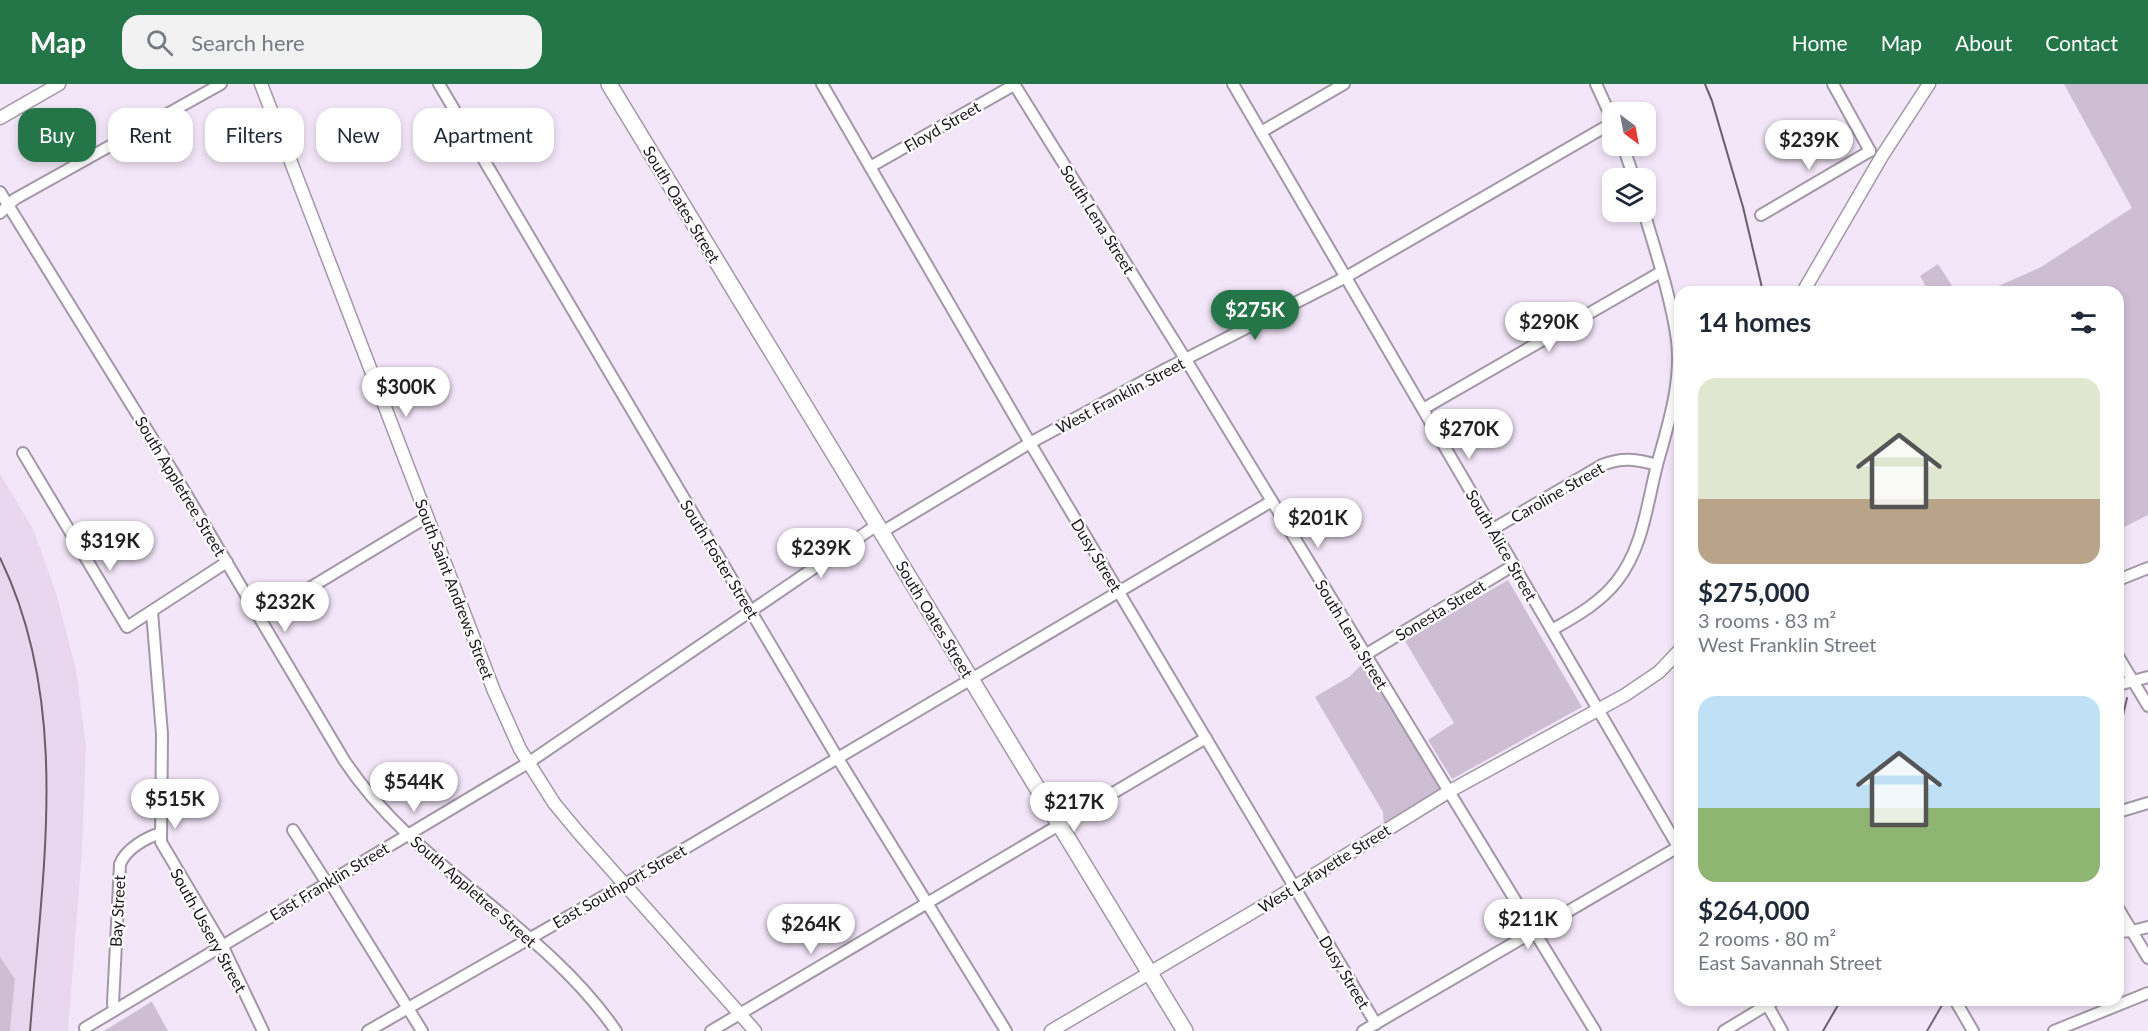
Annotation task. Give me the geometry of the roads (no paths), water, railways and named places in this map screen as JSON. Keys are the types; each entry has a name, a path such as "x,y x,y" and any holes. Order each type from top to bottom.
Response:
{"main road":[{"name":"South Oates Street","path":"609,84 1185,1031"}],"street":[{"path":"0,118 59,84"},
{"path":"4,209 15,199 221,84"},
{"name":"South Saint Andrews Street","path":"261,84 512,735 554,803 755,1031"},
{"name":"South Foster Street","path":"439,84 837,757 1006,1031"},
{"name":"Dusy Street","path":"822,84 1030,443 1376,1024"},
{"name":"Floyd Street","path":"870,167 1014,84"},
{"name":"South Lena Street","path":"1014,84 1186,360 1595,1031"},
{"name":"South Alice Street","path":"1233,84 1674,839"},
{"path":"1261,132 1344,84"},
{"path":"1596,84 1604,102"},
{"path":"1833,84 1870,151 1882,156"},
{"path":"1806,286 1882,156 1929,84"},
{"name":"West Franklin Street","path":"751,610 879,528 1030,443 1346,277 1602,127"},
{"path":"1761,215 1870,151"},
{"name":"South Appletree Street","path":"0,192 4,209 227,562 354,776 380,808 408,834 573,979 616,1031"},
{"path":"1647,222 1674,326"},
{"path":"1423,409 1661,272"},
{"path":"1552,630 1587,610 1602,597 1626,567 1640,537 1671,414 1674,390"},
{"path":"23,453 127,627 227,562"},
{"name":"Caroline Street","path":"1493,529 1614,460 1640,459 1657,465"},
{"name":"East Southport Street","path":"368,1031 625,884 1272,501"},
{"path":"260,618 428,517"},
{"name":"Sonesta Street","path":"1365,655 1514,565"},
{"path":"2124,578 2148,568"},
{"name":"East Franklin Street","path":"85,1028 528,763 751,610"},
{"name":"South Ussery Street","path":"152,612 162,734 161,834 165,851 222,945 264,1031"},
{"name":"West Lafayette Street","path":"1051,1031 1150,974 1448,792 1644,683 1674,656"},
{"path":"2124,666 2148,706"},
{"path":"2124,683 2148,677"},
{"path":"711,1031 1206,738"},
{"path":"2124,810 2148,803"},
{"path":"293,830 422,1031"},
{"name":"Bay Street","path":"114,1010 112,1003 120,864 128,852 148,838 161,834"},
{"path":"1363,1031 1674,851"},
{"path":"2124,918 2148,958"},
{"path":"2124,932 2148,927"},
{"path":"2124,1003 2148,993"},
{"path":"1724,1031 1763,1006"},
{"path":"1771,1006 1782,1031"},
{"path":"1958,1006 1973,1031"},
{"path":"2054,1031 2116,1006"}],"waterway":[{"path":"2124,711 2127,698"},
{"path":"1927,1031 1942,1006"}],"railway":[{"path":"1705,84 1743,207 1762,286"},
{"path":"0,558 22,614 37,672 44,731 45,851 30,1031"},
{"path":"1823,1031 1838,1006"}]}
